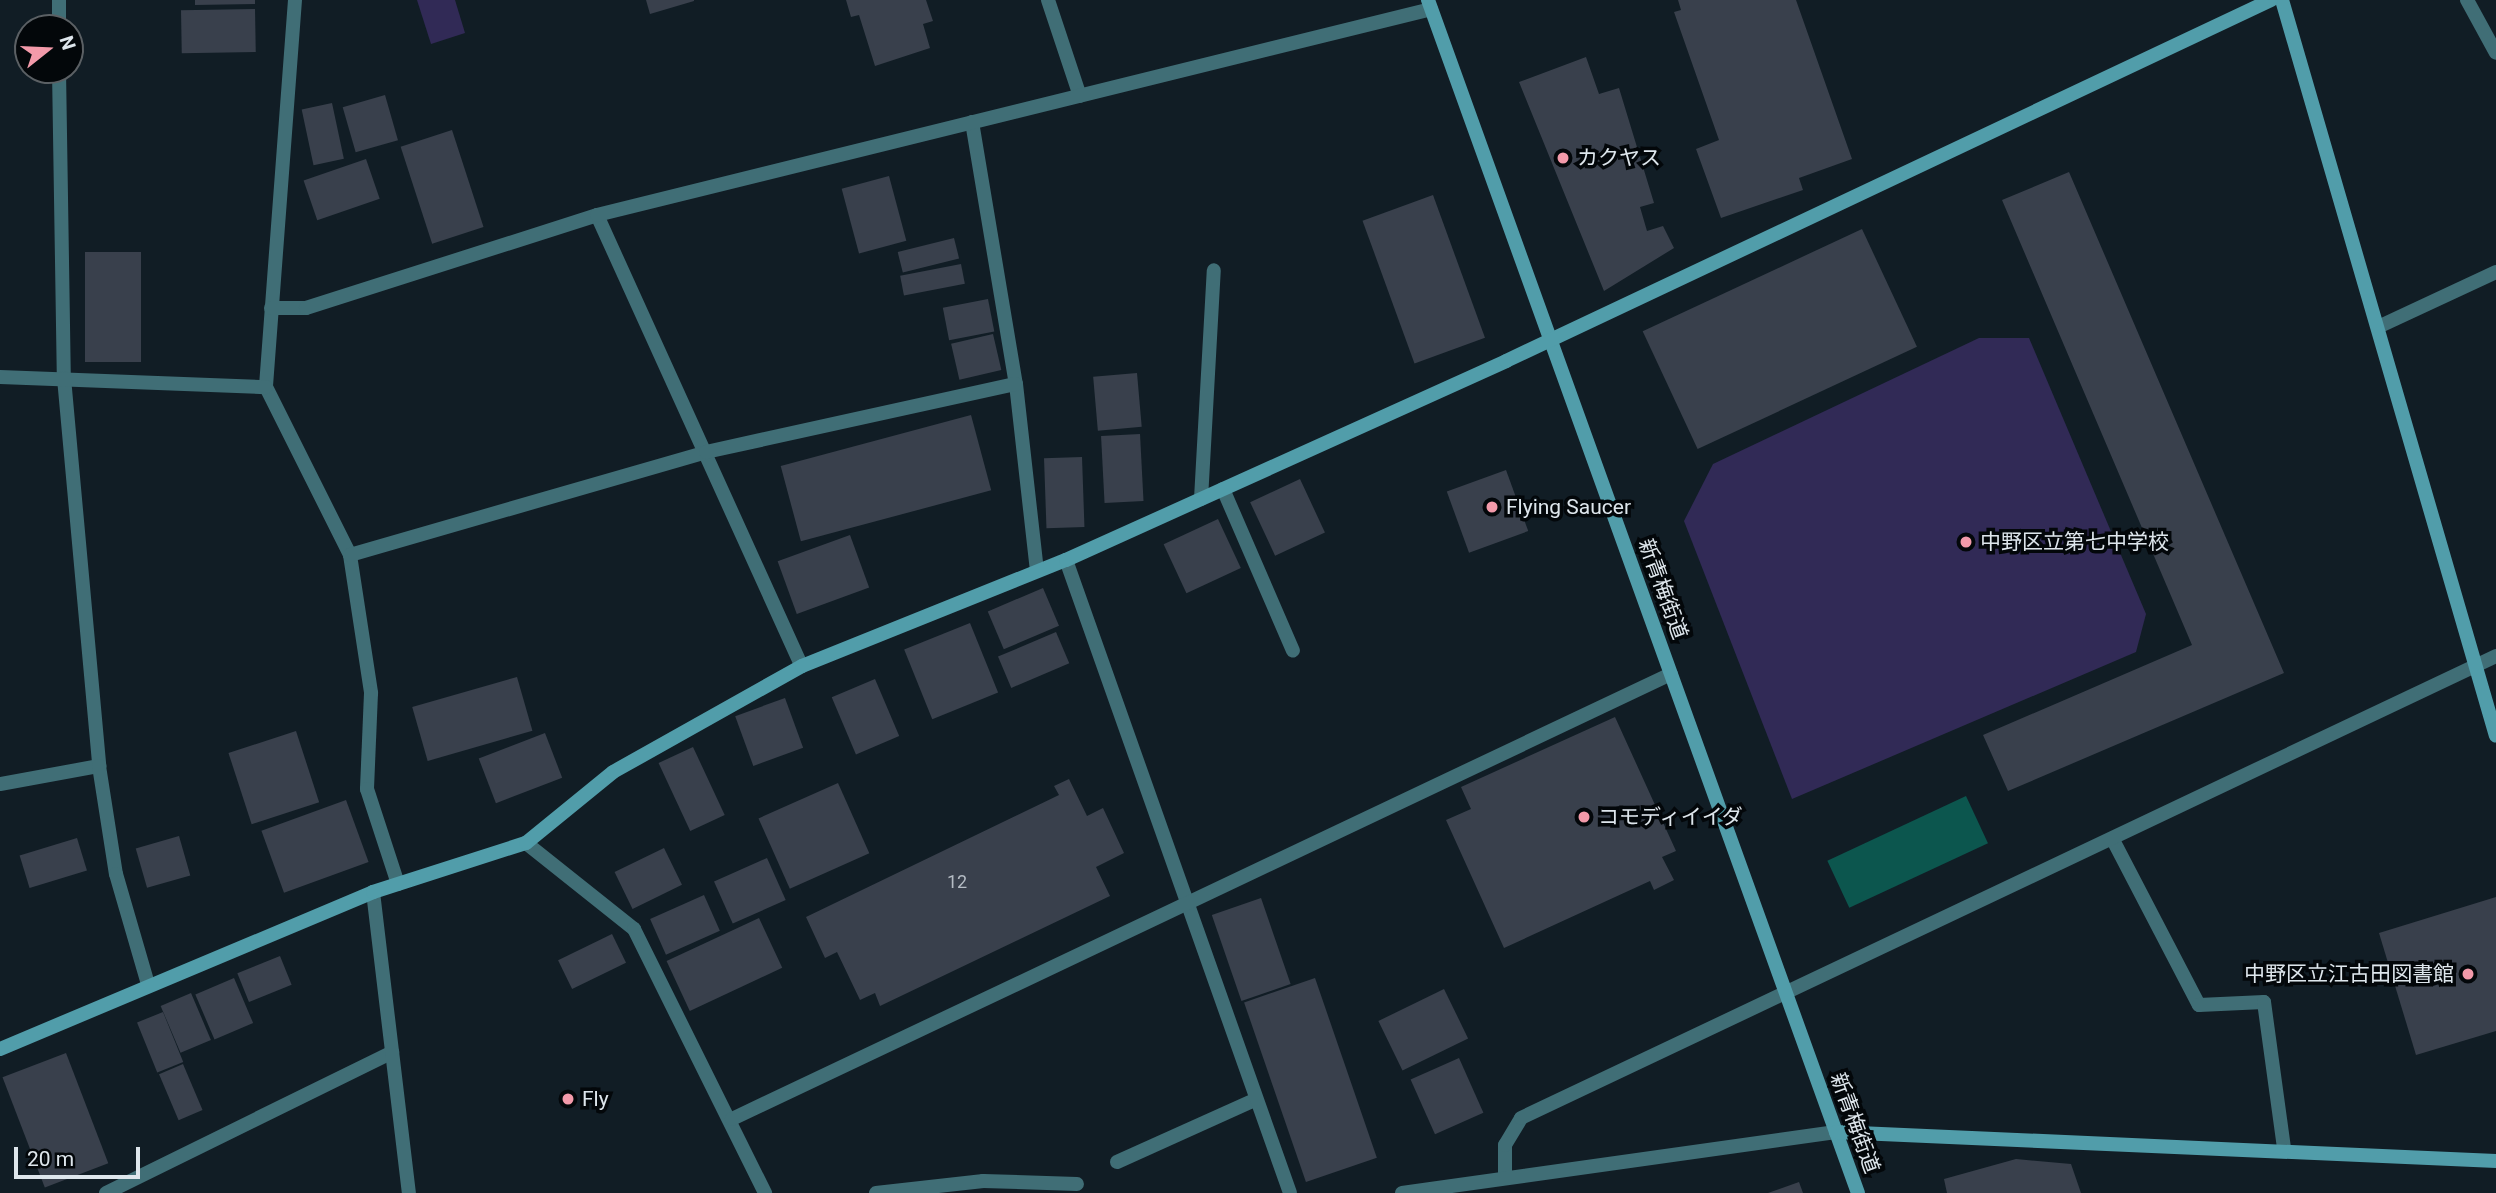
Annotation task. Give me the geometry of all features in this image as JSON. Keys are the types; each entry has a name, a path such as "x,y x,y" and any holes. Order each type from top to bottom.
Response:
{"street":[{"path":"295,0 266,387 350,555 370,693 367,789 398,884"},
{"path":"1048,0 1080,96"},
{"path":"0,1049 148,984 373,892 526,842 613,772 802,666 1066,560 1202,499 1550,340 2271,0"},
{"path":"2282,0 2496,736"},
{"path":"2467,0 2496,53"},
{"path":"271,308 306,309 597,215 1080,96 1429,5"},
{"name":"新青梅街道","path":"1429,5 1858,1193"},
{"path":"60,84 64,378 99,766 116,874 148,984"},
{"path":"972,122 1016,384 1037,571"},
{"path":"597,215 802,666"},
{"path":"1202,499 1214,270"},
{"path":"2378,327 2496,272"},
{"path":"0,377 266,387"},
{"path":"350,555 706,452 1016,384"},
{"path":"1223,489 1293,651"},
{"path":"1066,560 1254,1100 1290,1193"},
{"path":"1505,1177 1505,1145 1521,1118 1785,990 2113,840 2496,656"},
{"path":"732,1119 1184,899 1671,674"},
{"path":"0,784 99,766"},
{"path":"2113,840 2199,1005 2264,1002 2284,1148"},
{"path":"526,842 634,929 732,1119 765,1193"},
{"path":"373,892 409,1193"},
{"path":"106,1193 392,1052"},
{"path":"1116,1162 1254,1100"},
{"path":"1402,1193 1836,1132 2284,1148 2496,1161"},
{"path":"876,1193 983,1181 1077,1184"}],"shaded area":[{"path":"417,0 455,0 465,33 431,44"},
{"path":"1979,338 2029,338 2146,614 2136,652 1792,799 1684,521 1713,464"},
{"path":"1966,796 1988,843 1849,908 1827,861"}],"building":[{"path":"195,0 255,0 255,4 195,5"},
{"path":"646,0 694,0 694,1 650,14"},
{"path":"846,0 926,0 933,21 923,24 930,48 875,66 859,15 851,17"},
{"path":"1678,0 1796,0 1852,159 1799,178 1803,190 1721,218 1696,149 1719,140 1674,12 1681,10"},
{"path":"255,9 256,52 182,53 181,10"},
{"path":"1586,57 1599,94 1619,88 1654,203 1640,207 1647,231 1663,226 1674,248 1604,291 1519,82"},
{"path":"385,95 398,140 356,152 343,107"},
{"path":"332,103 344,159 314,165 302,109"},
{"path":"452,130 484,227 432,244 401,147"},
{"path":"366,159 380,199 317,220 304,180"},
{"path":"2069,172 2284,673 2008,791 1983,735 2192,645 2002,200"},
{"path":"889,176 906,241 859,253 842,189"},
{"path":"1433,195 1485,338 1415,363 1363,221"},
{"path":"1862,229 1917,347 1698,449 1643,331"},
{"path":"954,238 959,258 903,272 898,252"},
{"path":"85,252 141,252 141,362 85,362"},
{"path":"961,264 965,284 904,295 900,276"},
{"path":"988,299 994,331 949,340 943,308"},
{"path":"993,334 1001,370 959,380 951,344"},
{"path":"1137,373 1142,427 1098,431 1093,377"},
{"path":"971,415 991,490 801,541 781,466"},
{"path":"1140,434 1144,501 1105,503 1101,436"},
{"path":"1082,457 1084,527 1046,528 1044,458"},
{"path":"1506,470 1528,531 1469,553 1447,492"},
{"path":"1300,479 1325,532 1275,556 1250,502"},
{"path":"1218,519 1241,568 1186,593 1164,544"},
{"path":"850,535 869,588 797,614 778,561"},
{"path":"1043,588 1059,626 1004,649 988,611"},
{"path":"970,623 998,693 932,719 904,650"},
{"path":"1056,632 1069,663 1011,688 998,657"},
{"path":"517,677 532,731 428,761 412,707"},
{"path":"875,679 899,736 856,754 832,697"},
{"path":"785,698 803,748 753,766 735,716"},
{"path":"1615,717 1676,851 1662,857 1674,880 1654,890 1650,881 1504,948 1446,820 1471,809 1461,787"},
{"path":"296,731 319,802 252,824 228,753"},
{"path":"545,733 562,778 496,803 479,758"},
{"path":"693,747 725,815 690,831 659,763"},
{"path":"1069,779 1087,816 1103,808 1124,853 1096,867 1110,896 880,1006 875,993 860,1000 837,952 825,958 806,917 1059,795 1054,786"},
{"path":"838,783 869,853 790,889 759,818"},
{"path":"346,800 369,862 284,893 261,831"},
{"path":"179,836 190,875 147,888 136,848"},
{"path":"77,838 87,871 30,888 20,856"},
{"path":"664,848 682,885 633,909 615,872"},
{"path":"767,858 786,900 733,924 714,882"},
{"path":"704,895 720,931 666,955 650,919"},
{"path":"2496,897 2496,1031 2416,1055 2379,933"},
{"path":"1261,898 1291,984 1241,1001 1212,915"},
{"path":"759,918 782,968 690,1011 667,961"},
{"path":"612,934 626,963 572,989 558,960"},
{"path":"280,956 292,985 249,1002 237,973"},
{"path":"234,978 253,1023 214,1040 195,994"},
{"path":"1315,978 1377,1158 1306,1182 1244,1002"},
{"path":"1444,989 1468,1038 1402,1070 1378,1021"},
{"path":"191,993 211,1040 181,1053 161,1006"},
{"path":"163,1012 183,1062 157,1073 137,1022"},
{"path":"66,1053 108,1163 45,1188 3,1077"},
{"path":"1459,1058 1483,1113 1435,1134 1411,1080"},
{"path":"183,1064 203,1110 179,1120 159,1074"},
{"path":"2016,1159 2071,1164 2081,1193 1947,1193 1944,1179"},
{"path":"1799,1182 1803,1193 1768,1193"}],"place":[{"name":"カクヤス","path":"1563,158"},
{"name":"Flying Saucer","path":"1492,507"},
{"name":"中野区立第七中学校","path":"1966,542"},
{"name":"コモディイイダ","path":"1584,817"},
{"name":"中野区立江古田図書館","path":"2468,974"},
{"name":"Fly","path":"568,1099"}]}
